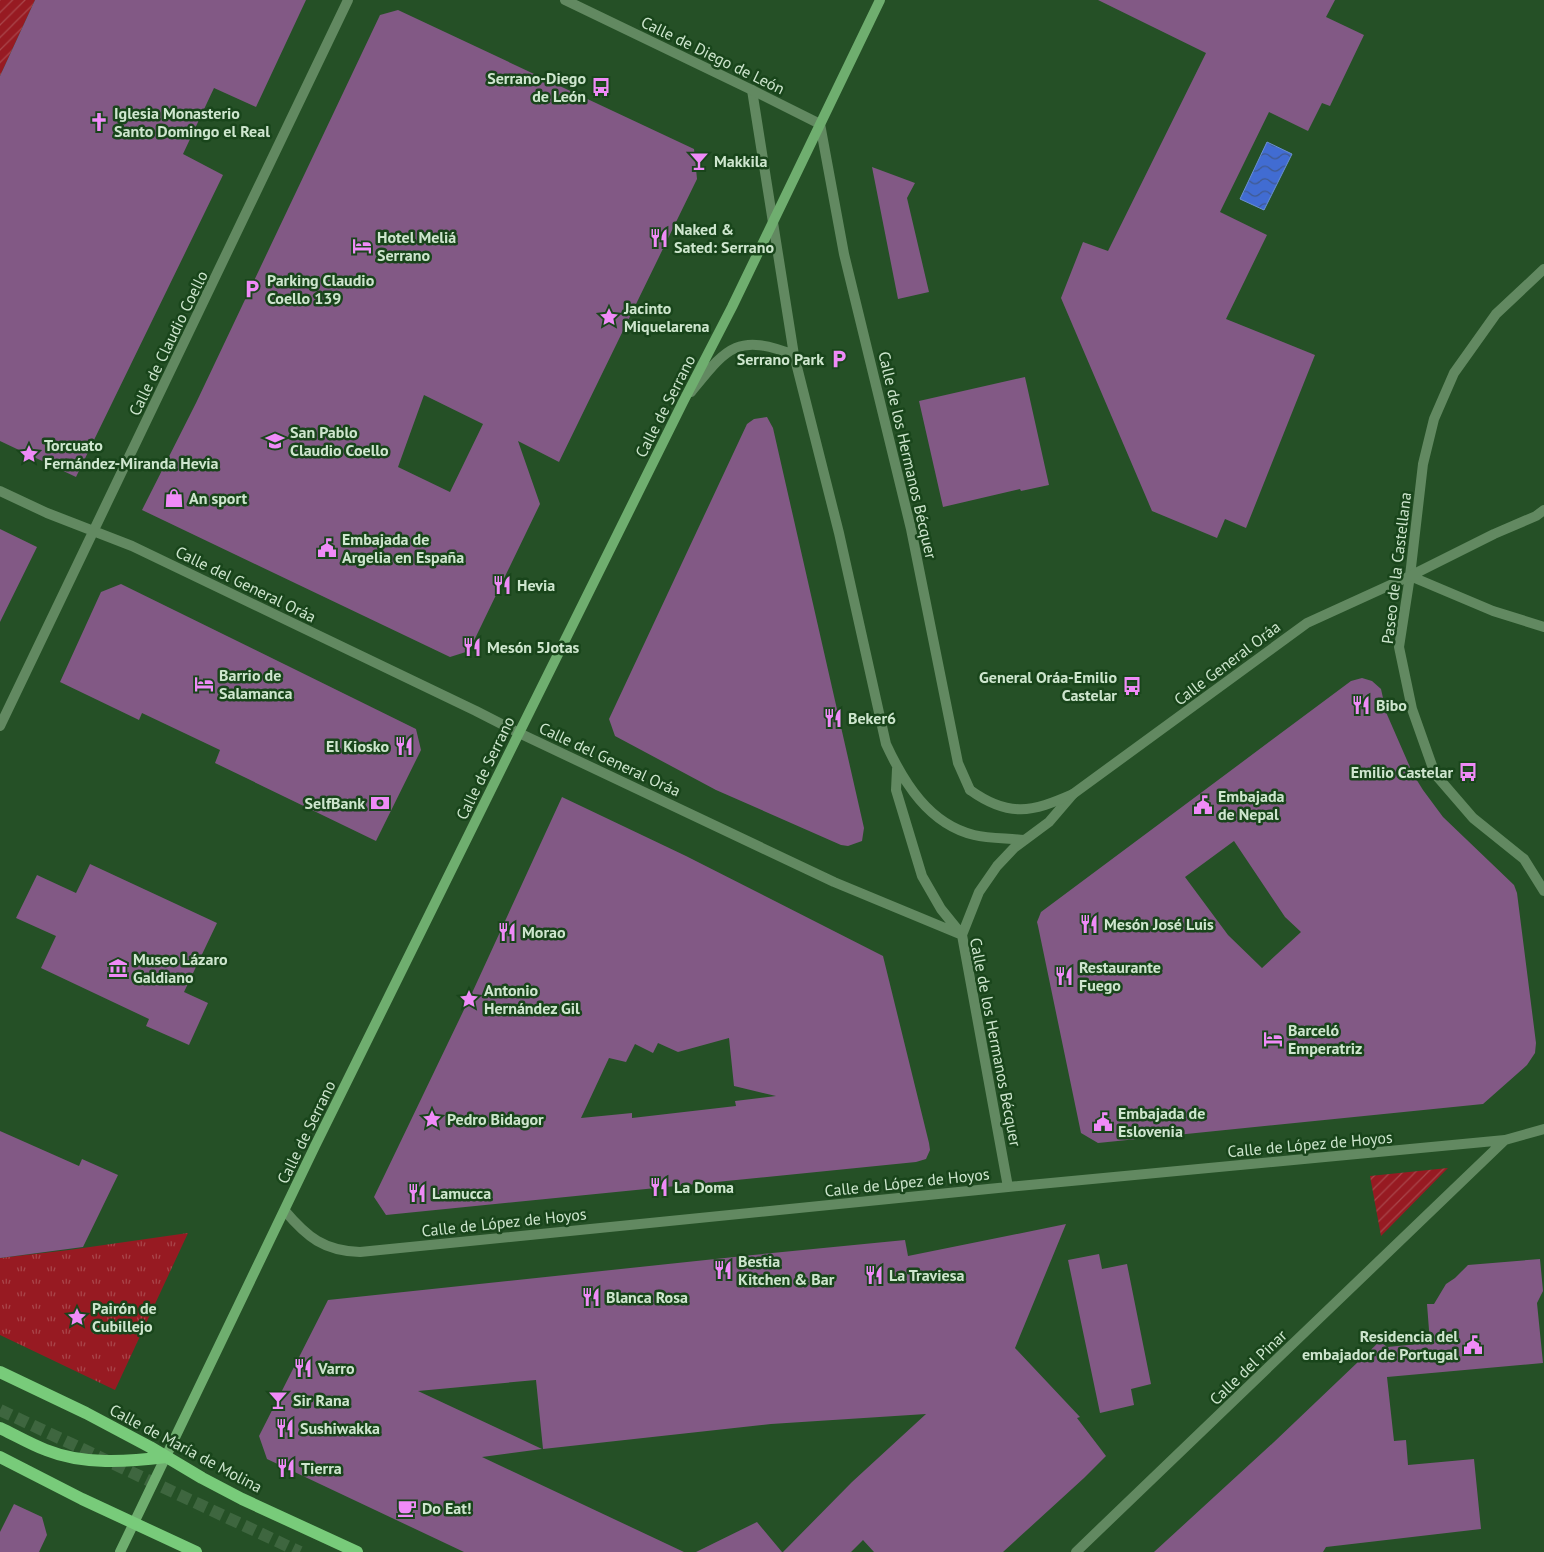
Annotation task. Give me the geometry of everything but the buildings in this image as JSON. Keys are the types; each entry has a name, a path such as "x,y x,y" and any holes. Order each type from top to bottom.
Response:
{"main road":[{"name":"Calle de Serrano","path":"120,1552 315,1146 683,402 732,307 880,0"},
{"name":"Calle de María de Molina","path":"0,1372 86,1413 242,1499 357,1552"},
{"path":"0,1428 46,1450 70,1458 116,1461 166,1457"},
{"path":"0,1457 196,1552"}],"street":[{"name":"Calle de Claudio Coello","path":"0,726 348,0"},
{"name":"Calle de Diego de León","path":"565,0 820,124"},
{"name":"Calle de los Hermanos Bécquer","path":"752,90 794,355 839,533 886,744 897,768 911,790 935,816 974,835 1024,840"},
{"name":"Calle de los Hermanos Bécquer","path":"820,124 844,254 911,529 958,763 970,790 1000,807 1039,808 1073,794"},
{"name":"Paseo de la Castellana","path":"1544,269 1496,314 1454,373 1434,419 1424,464 1399,647 1412,709 1435,774 1473,818 1524,859 1544,891"},
{"path":"683,402 726,352 740,346 767,346 794,355"},
{"name":"Calle del General Oráa","path":"0,491 48,513 132,546 519,733 834,882 962,936"},
{"name":"Calle General Oráa","path":"1073,794 1204,700 1294,631 1321,616 1536,516 1544,510"},
{"path":"1410,576 1493,611 1544,627"},
{"name":"Calle de los Hermanos Bécquer","path":"897,768 896,790 922,876 941,909 962,936 1008,1187"},
{"path":"962,936 979,892 997,866 1014,848 1048,822 1073,794"},
{"name":"Calle de López de Hoyos","path":"285,1211 303,1232 316,1240 341,1252 360,1252 1008,1187 1505,1140 1544,1129"},
{"name":"Calle del Pinar","path":"1076,1552 1505,1140"}],"green space":[{"path":"0,0 35,0 0,76"},
{"path":"1448,1168 1381,1236 1370,1176"},
{"path":"188,1233 115,1390 0,1335 0,1258"}],"water":[{"path":"1267,142 1292,154 1264,210 1240,199"}],"tunnel":[{"path":"0,1410 300,1552"}],"place":[{"name":"Serrano-Diego de León","path":"601,87"},
{"name":"Iglesia Monasterio Santo Domingo el Real","path":"99,122"},
{"name":"Makkila","path":"699,161"},
{"name":"Naked & Sated: Serrano","path":"659,238"},
{"name":"Hotel Meliá Serrano","path":"362,246"},
{"name":"Parking Claudio Coello 139","path":"252,289"},
{"name":"Jacinto Miquelarena","path":"609,317"},
{"name":"Serrano Park","path":"839,359"},
{"name":"San Pablo Claudio Coello","path":"275,441"},
{"name":"Torcuato Fernández-Miranda Hevia","path":"29,454"},
{"name":"An sport","path":"174,498"},
{"name":"Embajada de Argelia en España","path":"327,548"},
{"name":"Hevia","path":"502,585"},
{"name":"Mesón 5Jotas","path":"472,647"},
{"name":"Barrio de Salamanca","path":"204,684"},
{"name":"General Oráa-Emilio Castelar","path":"1132,686"},
{"name":"Bibo","path":"1361,705"},
{"name":"Beker6","path":"833,718"},
{"name":"El Kiosko","path":"404,746"},
{"name":"Emilio Castelar","path":"1468,772"},
{"name":"SelfBank","path":"380,803"},
{"name":"Embajada de Nepal","path":"1203,805"},
{"name":"Mesón José Luis","path":"1089,924"},
{"name":"Morao","path":"507,932"},
{"name":"Museo Lázaro Galdiano","path":"118,968"},
{"name":"Restaurante Fuego","path":"1064,976"},
{"name":"Antonio Hernández Gil","path":"469,999"},
{"name":"Barceló Emperatriz","path":"1273,1039"},
{"name":"Pedro Bidagor","path":"432,1119"},
{"name":"Embajada de Eslovenia","path":"1103,1122"},
{"name":"La Doma","path":"659,1187"},
{"name":"Lamucca","path":"417,1193"},
{"name":"Bestia Kitchen & Bar","path":"723,1270"},
{"name":"La Traviesa","path":"874,1275"},
{"name":"Blanca Rosa","path":"591,1297"},
{"name":"Pairón de Cubillejo","path":"77,1317"},
{"name":"Residencia del embajador de Portugal","path":"1473,1345"},
{"name":"Varro","path":"303,1368"},
{"name":"Sir Rana","path":"278,1400"},
{"name":"Sushiwakka","path":"285,1428"},
{"name":"Tierra","path":"286,1468"},
{"name":"Do Eat!","path":"407,1508"}]}
